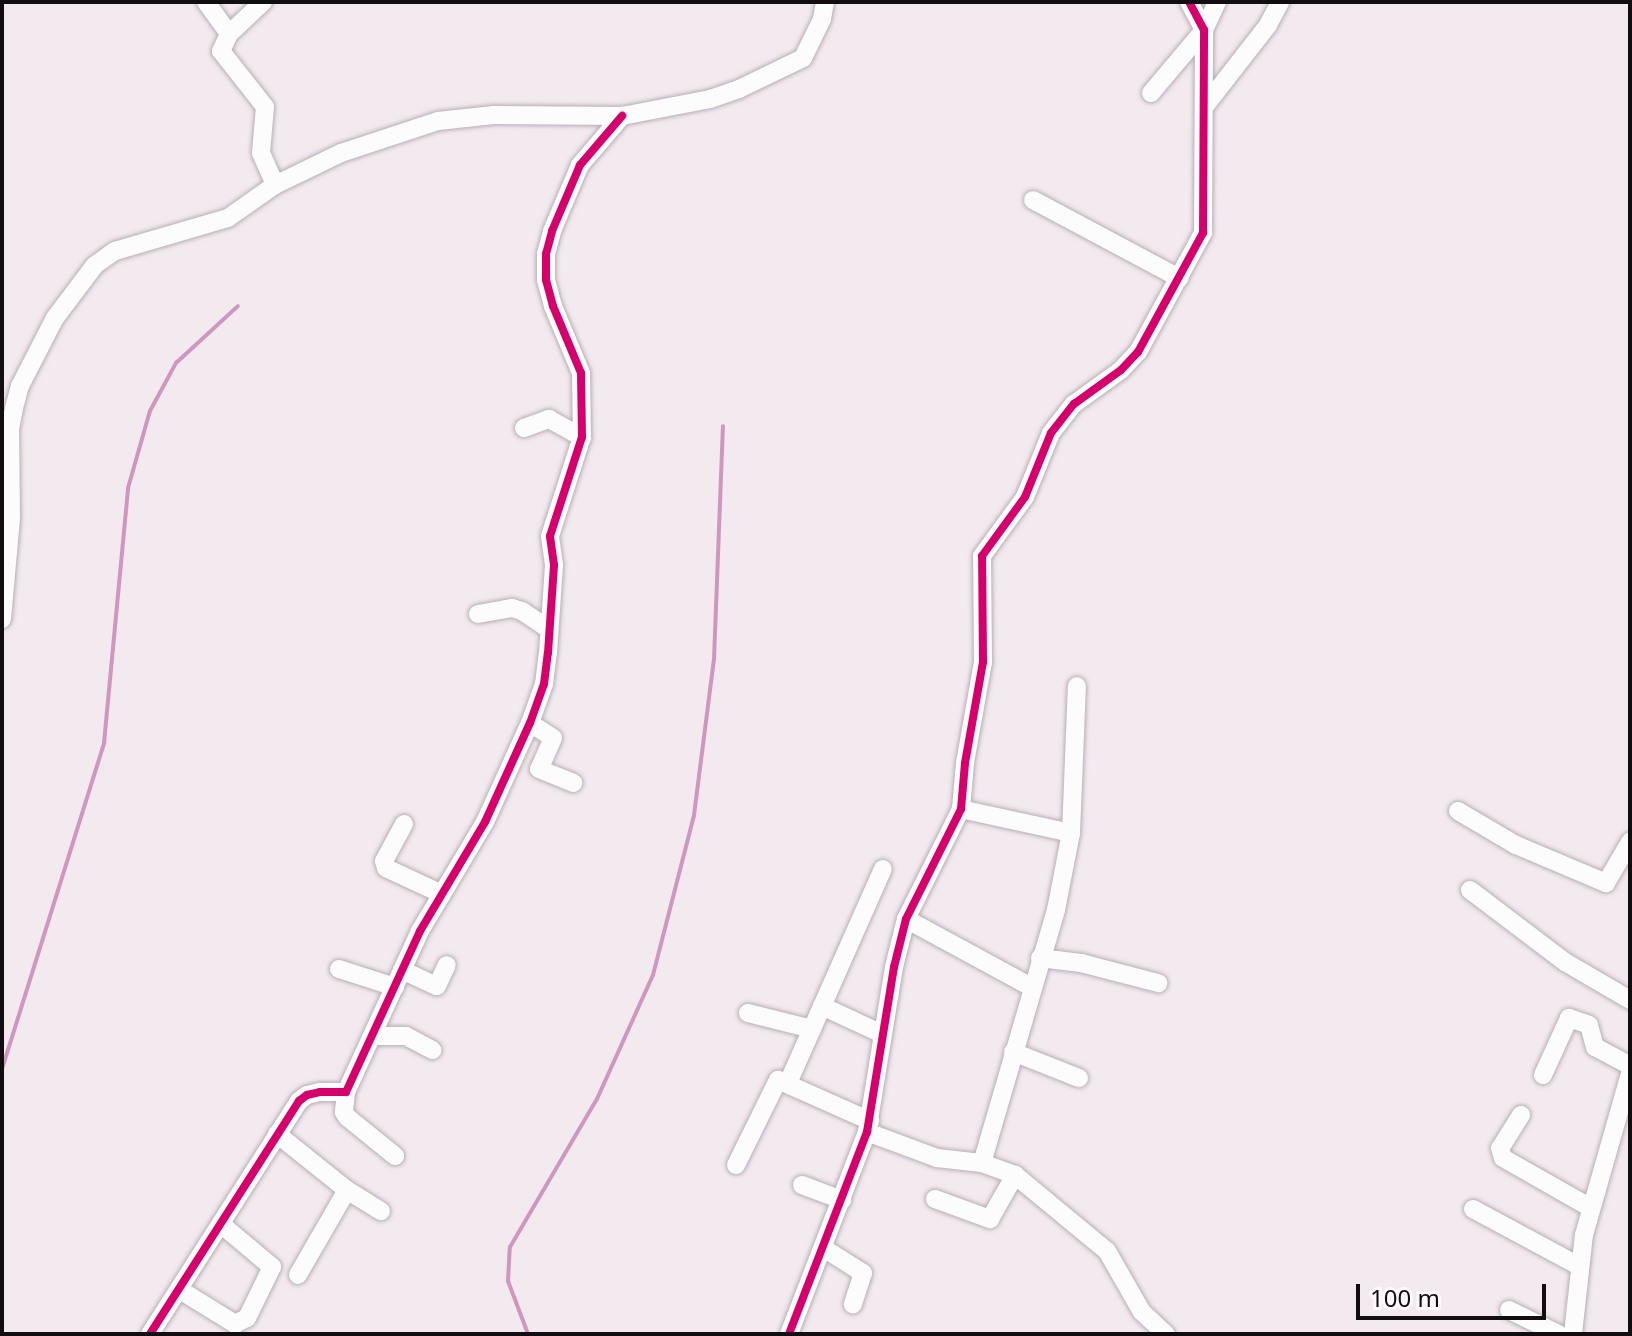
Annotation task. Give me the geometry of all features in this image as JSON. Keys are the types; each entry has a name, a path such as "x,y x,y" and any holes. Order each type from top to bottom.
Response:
{"street":[{"path":"206,2 229,34"},
{"path":"263,2 222,44 224,58 265,107 261,153 275,185"},
{"path":"2,619 11,518 12,418 20,386 55,318 79,283 115,251 228,218 275,185 341,153 438,121 494,115 622,116 710,99 790,67 803,58 810,47 825,2"},
{"path":"789,1334 825,1249 868,1127 882,1034 906,919 961,809 965,763 983,662 982,556 1025,497 1051,433 1074,404 1121,370 1138,352 1203,233 1204,30 1189,2"},
{"path":"1151,93 1204,30 1217,2"},
{"path":"1205,106 1268,25 1280,2"},
{"path":"395,1156 347,1117 344,1112 346,1092 398,978 442,894 485,822 530,723 544,684 554,565 552,527 582,437 581,373 553,306 546,280 546,254 552,231 580,165 622,116"},
{"path":"1033,200 1179,278"},
{"path":"524,428 549,419 582,437"},
{"path":"478,614 512,608 547,628"},
{"path":"982,1163 1056,910 1071,833 1077,686"},
{"path":"530,723 553,738 539,769 573,783"},
{"path":"961,809 1071,833"},
{"path":"1458,811 1516,845 1606,883 1630,842"},
{"path":"404,824 384,861 386,868 442,894"},
{"path":"788,1083 883,869"},
{"path":"1470,890 1565,962 1630,1000"},
{"path":"906,919 1031,987"},
{"path":"1040,958 1081,963 1158,983"},
{"path":"339,969 437,986 447,965"},
{"path":"822,1006 882,1034"},
{"path":"748,1013 812,1029"},
{"path":"1543,1075 1569,1018 1589,1025 1595,1047 1630,1066"},
{"path":"372,1036 406,1036 432,1050"},
{"path":"1013,1052 1079,1078"},
{"path":"736,1165 778,1080 788,1083 868,1127 937,1158 982,1163 1015,1175 1107,1251 1142,1312 1166,1334"},
{"path":"1573,1334 1579,1266 1591,1208 1629,1082"},
{"path":"150,1334 277,1134 307,1095 346,1092"},
{"path":"1521,1115 1500,1148 1503,1158 1591,1208"},
{"path":"277,1134 347,1190 381,1211"},
{"path":"935,1199 990,1219 1015,1175"},
{"path":"802,1185 842,1200"},
{"path":"298,1275 347,1190"},
{"path":"1473,1209 1579,1266"},
{"path":"180,1290 235,1324 247,1318 272,1267 221,1224"},
{"path":"825,1249 863,1273 853,1304"},
{"path":"1509,1310 1558,1334"}],"waterway":[{"path":"2,1069 104,743 128,488 150,411 176,363 238,306"},
{"path":"528,1334 508,1281 510,1247 597,1099 653,975 694,815 714,659 723,426"}],"cycle path":[{"path":"789,1334 867,1132 894,967 906,919 961,809 965,763 983,662 982,556 1025,497 1051,433 1074,404 1121,370 1138,352 1203,233 1204,30 1189,2"},
{"path":"150,1334 299,1101 320,1092 346,1092 420,931 485,822 530,723 544,684 548,653 554,565 550,536 582,437 581,373 553,306 546,280 546,254 552,231 580,165 622,116"}]}
